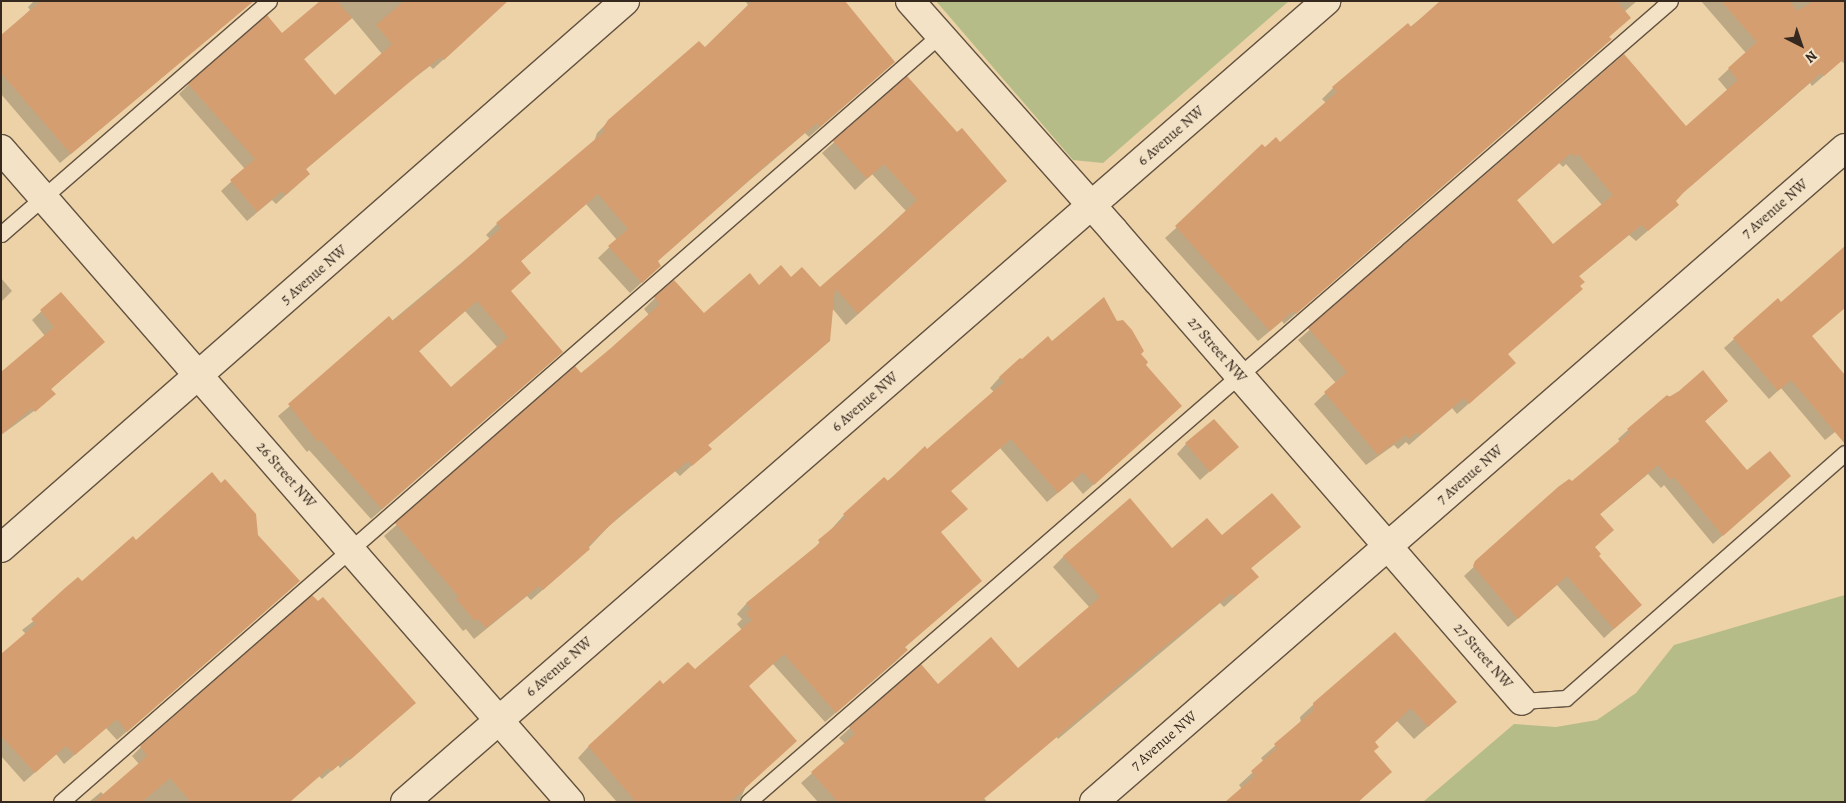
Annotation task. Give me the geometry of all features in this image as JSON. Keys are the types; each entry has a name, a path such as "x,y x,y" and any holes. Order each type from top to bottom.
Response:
{"street":[{"name":"5 Avenue NW","path":"1,548 625,1"},
{"name":"27 Street NW","path":"910,1 1522,701"},
{"name":"6 Avenue NW","path":"405,802 1326,1"},
{"name":"7 Avenue NW","path":"1094,802 1845,148"},
{"name":"26 Street NW","path":"1,149 570,802"}],"lane":[{"path":"1,234 269,1"},
{"path":"748,802 1670,1"},
{"path":"61,802 940,35"},
{"path":"1522,701 1566,698 1845,453"}],"green space":[{"path":"936,1 1289,1 1103,163 1073,160"},
{"path":"1845,595 1845,802 1423,802 1514,724 1556,727 1597,720 1636,693 1674,645"}],"building":[{"path":"41,1 254,1 71,154 1,73 1,35"},
{"path":"320,1 337,1 352,18 304,59 335,95 392,44 376,25 404,1 508,1 444,60 441,57 418,75 306,169 310,174 286,195 282,191 257,212 230,180 255,159 188,84 267,15 282,33"},
{"path":"752,1 845,1 895,62 820,127 817,123 763,168 658,261 661,266 642,283 608,246 628,229 598,194 521,261 531,273 511,291 563,352 382,509 320,440 318,442 288,404 389,316 393,321 444,279 501,228 496,223 605,131 603,128 608,120 699,41 705,47","holes":["477,301 508,337 451,387 419,351"]},
{"path":"1440,1 1617,1 1631,18 1609,37 1612,39 1296,314 1293,311 1270,331 1175,226 1262,144 1265,147 1276,137 1280,142 1337,92 1332,87 1408,23 1411,27"},
{"path":"1721,1 1790,1 1797,11 1814,1 1845,1 1845,58 1824,76 1821,73 1683,193 1676,201 1679,205 1648,231 1641,225 1579,276 1585,282 1580,286 1583,289 1508,354 1516,363 1469,404 1464,398 1420,435 1417,432 1409,439 1406,435 1378,455 1324,392 1347,372 1308,328 1624,54 1686,126 1738,80 1728,68 1757,42","holes":["1571,153 1575,157 1578,154 1613,195 1553,244 1517,200"]},
{"path":"907,76 957,132 962,128 1007,181 858,314 835,288 830,341 708,445 712,449 692,466 688,461 622,514 588,546 590,549 543,590 539,586 486,628 478,619 475,621 456,599 459,597 395,523 575,366 581,373 611,348 660,304 654,297 674,280 704,313 750,273 759,285 781,265 791,277 802,267 820,287 883,232 917,200 884,164 867,179 833,141"},
{"path":"1845,246 1845,308 1812,336 1845,375 1845,444 1791,380 1778,391 1733,338 1778,298 1781,302"},
{"path":"61,292 105,342 51,389 56,394 35,412 32,408 1,435 1,372 54,327 40,310"},
{"path":"1104,297 1117,321 1123,320 1132,330 1144,351 1141,354 1148,362 1146,365 1182,406 1094,485 1083,472 1058,493 1011,439 951,491 968,509 941,532 982,581 905,647 908,650 836,713 784,654 749,686 797,741 730,802 636,802 588,746 660,680 663,684 688,662 695,669 752,620 746,613 751,609 746,603 820,543 818,540 846,517 843,514 884,477 888,481 925,446 927,449 1004,382 999,377 1020,358 1022,359 1048,336 1052,341"},
{"path":"1703,370 1728,401 1705,421 1747,470 1770,451 1791,476 1723,536 1674,477 1671,480 1658,465 1600,514 1614,530 1595,547 1601,554 1599,556 1642,605 1614,629 1567,576 1518,619 1473,566 1475,561 1558,487 1569,479 1572,481 1630,432 1627,429 1667,395 1669,397 1679,391"},
{"path":"1214,419 1239,447 1210,472 1185,443"},
{"path":"212,472 221,483 225,479 256,514 258,535 300,581 127,732 117,719 75,755 66,746 35,773 1,736 1,654 36,624 31,619 65,588 78,577 82,581 133,536 136,540"},
{"path":"1272,493 1301,527 1251,568 1259,577 1235,597 1232,593 1154,655 980,802 838,802 811,772 855,734 849,727 921,664 938,684 991,637 1018,668 1100,597 1063,556 1130,498 1172,548 1207,518 1222,535"},
{"path":"312,595 318,601 323,597 416,703 350,760 348,757 332,771 329,768 291,801 191,802 170,778 142,802 94,802 147,756 140,746"},
{"path":"1395,632 1457,702 1428,727 1411,708 1375,742 1379,747 1374,751 1392,772 1358,802 1225,802 1255,776 1251,771 1277,748 1274,744 1314,710 1313,703"}]}
